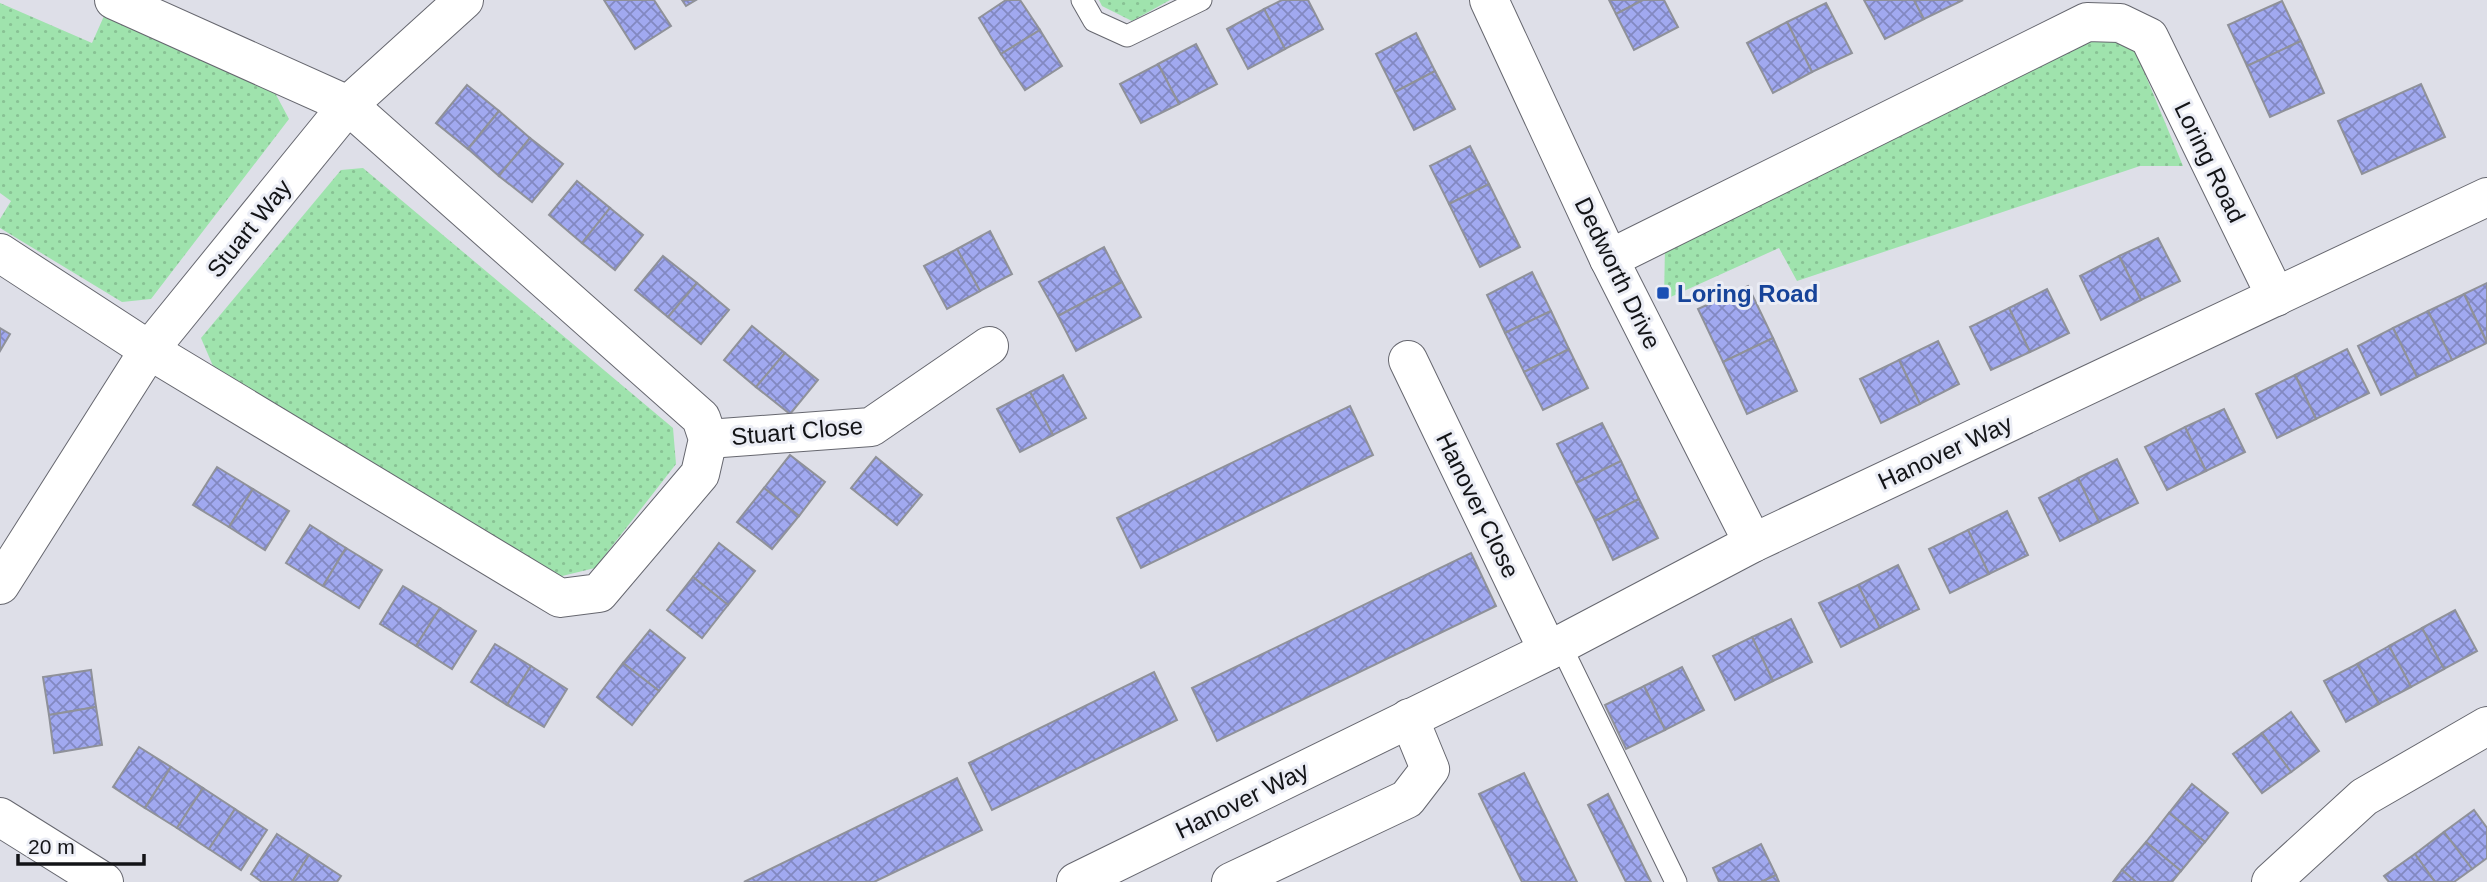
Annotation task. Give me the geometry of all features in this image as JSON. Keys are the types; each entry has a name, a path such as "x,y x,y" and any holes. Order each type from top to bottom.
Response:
{"street":[{"path":"0,253 149,350 560,598 599,593 700,474 708,439 701,418 348,105 114,0"},
{"name":"Stuart Way","path":"0,585 149,350 348,105 464,0"},
{"name":"Dedworth Drive","path":"1489,0 1609,259 1754,542"},
{"name":"Loring Road","path":"1609,259 2087,22 2121,11 2149,37 2276,297"},
{"name":"Hanover Way","path":"1076,882 1554,648 1754,542 2276,297 2485,203"},
{"name":"Stuart Close","path":"708,439 871,427 989,345"},
{"name":"Hanover Close","path":"1408,360 1554,648"},
{"path":"1231,882 1407,799 1430,769 1409,718"},
{"path":"2271,882 2364,797 2487,726"},
{"path":"0,817 104,882"}],"lane":[{"path":"1083,0 1094,21 1128,36 1201,0"},
{"path":"1554,648 1676,882"}],"green space":[{"path":"1099,0 1170,0 1132,21 1102,6"},
{"path":"0,3 92,43 104,16 274,91 289,119 151,299 122,302 0,228 0,219 11,201 0,193"},
{"path":"2095,32 2131,40 2183,166 2140,166 1797,281 1779,248 1664,300 1665,245"},
{"path":"363,168 673,428 676,464 595,568 558,577 213,366 201,338 341,170"}],"building":[{"path":"604,0 654,0 671,26 635,49"},
{"path":"682,0 696,0 686,6"},
{"path":"1006,0 1020,0 1040,30 1001,54 979,18"},
{"path":"1282,0 1308,0 1323,29 1285,49 1264,9"},
{"path":"1609,0 1643,0 1616,14"},
{"path":"1643,0 1664,0 1678,27 1634,50 1616,14"},
{"path":"1864,0 1914,0 1924,19 1885,39"},
{"path":"1914,0 1963,0 1924,19"},
{"path":"2282,1 2301,41 2247,66 2228,25"},
{"path":"1826,3 1852,53 1812,72 1787,22"},
{"path":"1264,9 1285,49 1248,69 1227,29"},
{"path":"1787,22 1812,72 1773,93 1747,43"},
{"path":"1040,30 1062,66 1025,90 1001,54"},
{"path":"1416,33 1435,71 1395,92 1376,54"},
{"path":"2301,41 2324,93 2270,117 2247,66"},
{"path":"1196,44 1217,84 1179,104 1158,64"},
{"path":"1158,64 1179,104 1141,123 1120,84"},
{"path":"1435,71 1455,109 1414,130 1395,92"},
{"path":"2421,84 2445,137 2362,174 2338,121"},
{"path":"467,85 499,111 468,149 436,123"},
{"path":"499,111 530,138 499,176 468,149"},
{"path":"530,138 563,164 532,202 499,176"},
{"path":"1470,146 1489,184 1449,204 1430,166"},
{"path":"577,181 610,208 582,243 549,215"},
{"path":"1489,184 1520,247 1480,267 1449,204"},
{"path":"610,208 643,235 615,270 582,243"},
{"path":"990,231 1012,274 980,291 957,249"},
{"path":"2158,238 2180,281 2141,300 2119,256"},
{"path":"1104,247 1122,282 1058,316 1039,282"},
{"path":"957,249 980,291 947,309 924,266"},
{"path":"663,256 697,283 668,317 635,290"},
{"path":"2119,256 2141,300 2101,320 2080,276"},
{"path":"1532,272 1551,311 1505,333 1487,295"},
{"path":"1122,282 1141,317 1076,351 1058,316"},
{"path":"697,283 729,310 701,344 668,317"},
{"path":"2487,283 2487,342 2464,294"},
{"path":"1748,286 1773,338 1723,362 1698,309"},
{"path":"2047,289 2069,333 2030,352 2009,308"},
{"path":"2464,294 2487,343 2452,360 2428,311"},
{"path":"2009,308 2030,352 1991,370 1970,327"},
{"path":"1551,311 1569,349 1524,372 1505,333"},
{"path":"2428,311 2452,360 2417,377 2393,328"},
{"path":"752,326 785,353 756,387 724,360"},
{"path":"0,328 10,334 0,351"},
{"path":"2393,328 2417,377 2381,395 2358,346"},
{"path":"1773,338 1797,391 1747,414 1723,362"},
{"path":"1938,341 1959,384 1920,404 1899,360"},
{"path":"1569,349 1588,388 1543,410 1524,372"},
{"path":"2347,349 2369,393 2316,419 2295,375"},
{"path":"785,353 818,380 790,414 756,387"},
{"path":"1899,360 1920,404 1881,423 1860,379"},
{"path":"1063,375 1086,418 1053,435 1030,392"},
{"path":"2295,375 2316,419 2277,438 2256,394"},
{"path":"1030,392 1053,435 1020,452 997,409"},
{"path":"1350,406 1373,455 1141,568 1117,518"},
{"path":"2224,409 2245,452 2206,471 2185,427"},
{"path":"1602,423 1621,461 1576,483 1557,444"},
{"path":"2185,427 2206,471 2167,490 2145,447"},
{"path":"790,455 825,482 799,516 764,488"},
{"path":"876,457 922,495 897,525 851,488"},
{"path":"2117,459 2138,503 2099,522 2078,478"},
{"path":"1621,461 1639,499 1595,521 1576,483"},
{"path":"217,467 253,489 229,527 193,505"},
{"path":"2078,478 2099,522 2060,541 2039,498"},
{"path":"764,488 799,516 772,549 737,522"},
{"path":"253,489 289,511 265,550 229,527"},
{"path":"1639,499 1658,538 1613,560 1595,521"},
{"path":"2007,511 2028,555 1989,574 1968,530"},
{"path":"310,525 346,548 323,586 286,563"},
{"path":"1968,530 1989,574 1950,593 1929,549"},
{"path":"719,543 755,571 728,605 693,577"},
{"path":"346,548 382,570 359,608 323,586"},
{"path":"1471,553 1496,606 1217,741 1192,688"},
{"path":"1898,565 1919,609 1880,628 1858,585"},
{"path":"693,577 728,605 702,638 667,610"},
{"path":"1858,585 1880,628 1841,647 1819,603"},
{"path":"403,586 440,608 416,646 380,624"},
{"path":"440,608 476,631 452,669 416,646"},
{"path":"2455,610 2477,651 2444,669 2422,628"},
{"path":"1791,619 1812,662 1773,681 1752,637"},
{"path":"2422,628 2444,669 2411,687 2389,646"},
{"path":"650,630 685,658 659,691 623,663"},
{"path":"1752,637 1773,681 1735,700 1713,656"},
{"path":"495,644 531,666 507,705 471,682"},
{"path":"2389,646 2411,687 2379,704 2357,664"},
{"path":"623,663 659,691 632,725 597,697"},
{"path":"2357,664 2379,704 2346,722 2324,681"},
{"path":"531,666 567,689 544,727 507,705"},
{"path":"1682,667 1704,710 1665,730 1644,686"},
{"path":"91,670 96,707 49,715 43,677"},
{"path":"1154,672 1177,720 992,810 969,763"},
{"path":"1644,686 1665,730 1626,749 1605,705"},
{"path":"96,707 102,745 54,753 49,715"},
{"path":"2291,712 2319,751 2291,772 2262,733"},
{"path":"2262,733 2291,772 2262,793 2233,754"},
{"path":"139,747 171,767 145,808 113,787"},
{"path":"171,767 203,788 177,828 145,808"},
{"path":"1524,773 1577,882 1522,882 1479,794"},
{"path":"957,778 982,830 874,882 744,882"},
{"path":"2192,784 2228,813 2205,842 2169,813"},
{"path":"203,788 235,809 209,849 177,828"},
{"path":"1608,794 1651,882 1626,882 1588,805"},
{"path":"235,809 267,830 241,870 209,849"},
{"path":"2474,810 2487,828 2487,858 2472,869 2444,832"},
{"path":"2169,813 2205,842 2181,871 2146,842"},
{"path":"2444,832 2472,869 2454,882 2435,882 2415,854"},
{"path":"277,834 309,855 292,882 262,882 251,874"},
{"path":"2146,842 2181,871 2172,882 2136,882 2122,870"},
{"path":"1761,844 1776,875 1761,882 1719,882 1713,868"},
{"path":"2415,854 2435,882 2389,882 2384,876"},
{"path":"309,855 341,876 337,882 292,882"},
{"path":"2122,870 2136,882 2113,882"},
{"path":"1776,875 1779,882 1761,882"}],"place":[{"name":"Loring Road","path":"1663,293"}]}
